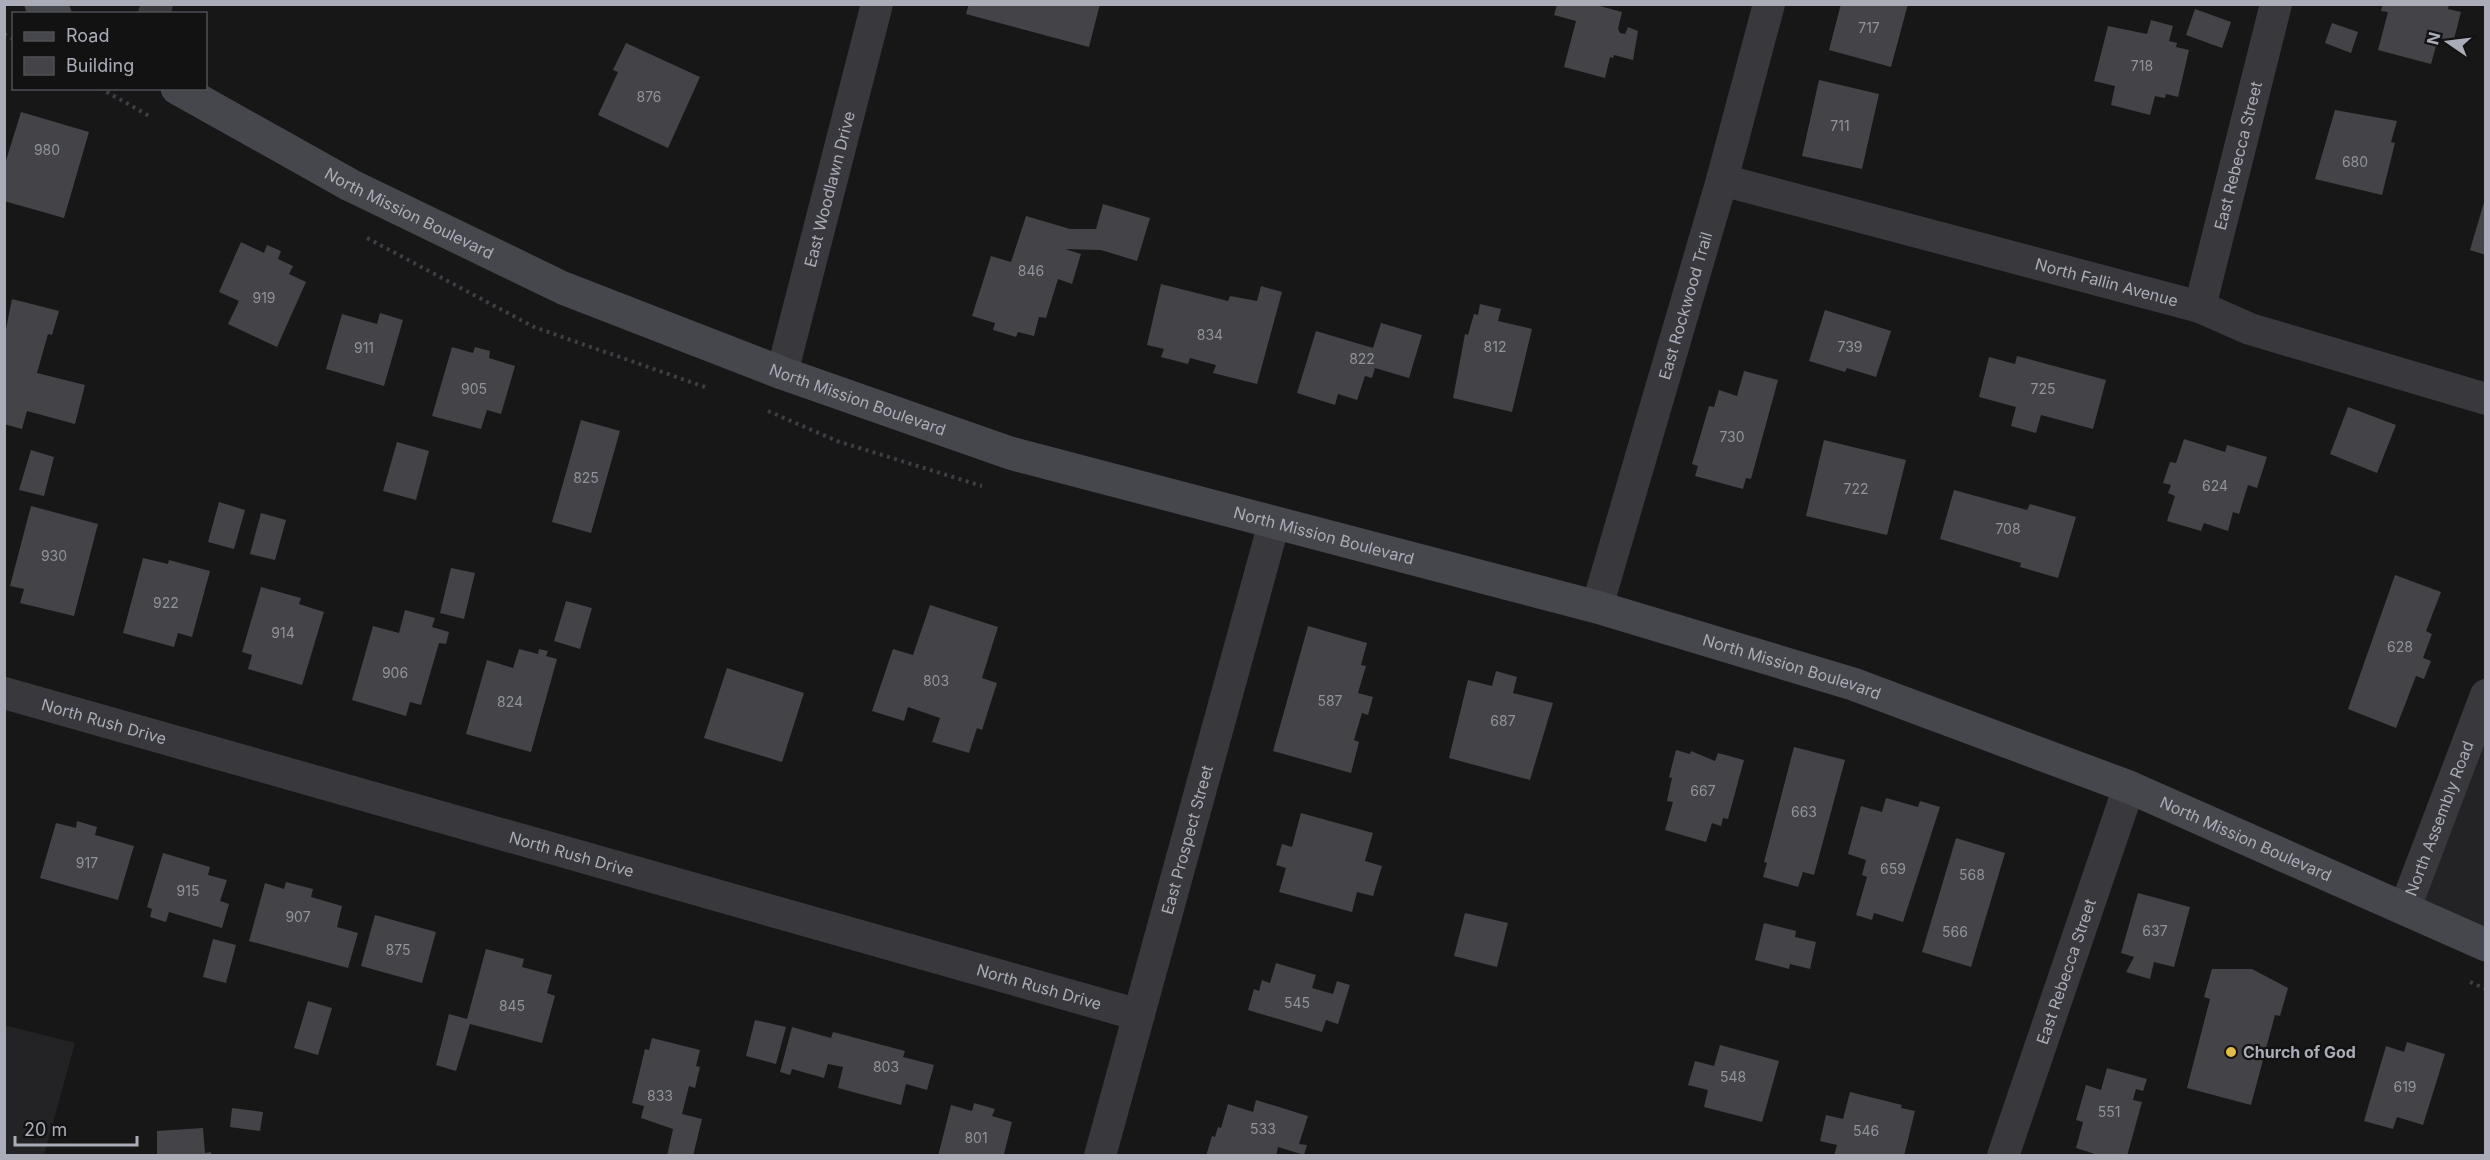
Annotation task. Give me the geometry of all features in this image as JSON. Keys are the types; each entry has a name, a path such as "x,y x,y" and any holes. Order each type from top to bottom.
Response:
{"main road":[{"name":"North Mission Boulevard","path":"181,90 350,185 563,288 782,373 1010,453 1597,608 1852,684 2129,787 2486,945"}],"street":[{"name":"East Woodlawn Drive","path":"782,373 877,4"},
{"name":"East Rockwood Trail","path":"1597,608 1722,180 1770,4"},
{"name":"East Rebecca Street","path":"2200,307 2276,4"},
{"name":"North Fallin Avenue","path":"1722,180 2200,307 2250,329 2486,399"},
{"name":"East Prospect Street","path":"1100,1155 1274,523"},
{"name":"North Rush Drive","path":"4,693 1139,1015"},
{"name":"North Assembly Road","path":"2405,908 2486,695"},
{"name":"East Rebecca Street","path":"2003,1155 2129,787"}],"path":[{"path":"2466,980 2486,989"}],"shaded area":[{"path":"2485,738 2485,945 2405,908"},
{"path":"4,1025 75,1043 44,1155 5,1155"}],"building":[{"path":"969,4 1100,4 1089,47 966,14"},
{"path":"1841,4 1908,4 1891,67 1829,50"},
{"path":"2383,4 2449,4 2448,9 2461,12 2453,43 2438,39 2431,64 2378,50 2388,12 2381,11"},
{"path":"1557,5 1596,5 1622,12 1618,29 1620,33 1625,34 1628,27 1638,31 1633,60 1614,55 1613,58 1610,57 1605,78 1564,67 1576,21 1554,15"},
{"path":"2195,9 2231,22 2222,48 2186,35"},
{"path":"2151,20 2173,26 2169,41 2177,43 2176,47 2189,50 2178,97 2166,94 2165,98 2155,96 2150,115 2111,105 2115,86 2094,81 2108,26 2147,34"},
{"path":"2332,23 2358,32 2351,53 2325,43"},
{"path":"626,43 700,77 668,148 598,115 618,72 613,70"},
{"path":"1819,80 1879,94 1862,169 1802,156"},
{"path":"2335,110 2397,121 2391,142 2395,143 2382,195 2315,179"},
{"path":"21,112 89,132 64,218 4,201 4,167"},
{"path":"2486,199 2486,255 2470,250"},
{"path":"1103,204 1150,218 1137,261 1101,250 1065,249 1081,254 1072,284 1058,279 1046,318 1039,317 1034,336 1018,332 1016,337 993,330 995,323 972,316 991,256 1011,262 1026,216 1070,229 1096,229"},
{"path":"241,242 264,253 267,245 281,251 278,259 293,266 289,274 306,282 277,347 228,324 239,301 219,292"},
{"path":"1161,284 1228,301 1230,296 1257,301 1261,286 1282,292 1257,384 1213,373 1216,365 1190,358 1188,364 1161,357 1164,349 1147,345"},
{"path":"12,299 59,311 52,335 48,334 37,373 85,385 75,424 27,411 22,429 4,424 4,339"},
{"path":"1480,304 1501,309 1498,321 1532,329 1512,412 1453,398 1465,334 1468,335 1474,314 1478,315"},
{"path":"1825,310 1891,331 1876,377 1847,368 1845,372 1809,361"},
{"path":"380,313 403,320 384,386 326,369 342,314 377,324"},
{"path":"1381,323 1422,335 1409,378 1375,368 1372,378 1365,376 1357,400 1338,394 1335,405 1297,393 1316,331 1373,348"},
{"path":"452,347 473,353 475,347 490,351 489,358 515,366 501,414 487,410 481,429 432,416"},
{"path":"2017,356 2106,380 2093,429 2041,415 2036,433 2011,426 2016,407 1979,397 1989,357 2015,364"},
{"path":"1744,371 1778,380 1751,479 1746,478 1743,489 1695,476 1698,466 1692,464 1709,406 1714,407 1719,390 1737,396"},
{"path":"2348,407 2396,425 2377,473 2330,454"},
{"path":"581,420 620,431 591,533 552,522"},
{"path":"2184,439 2225,452 2227,445 2267,457 2257,488 2248,485 2239,514 2233,512 2228,531 2204,523 2201,531 2167,521 2175,496 2168,493 2171,485 2163,483 2170,462 2176,463"},
{"path":"1824,440 1906,460 1887,535 1806,516"},
{"path":"397,442 429,451 416,500 383,491"},
{"path":"31,450 54,457 44,496 19,490"},
{"path":"1954,490 2027,510 2030,504 2076,517 2058,578 2020,567 2021,563 1940,539"},
{"path":"219,502 245,510 234,549 208,542"},
{"path":"31,506 98,524 74,616 20,603 24,589 10,586"},
{"path":"261,513 286,520 275,560 250,554"},
{"path":"143,558 168,564 169,560 210,571 192,637 178,633 174,647 123,633"},
{"path":"451,568 475,573 464,619 440,613"},
{"path":"2395,575 2441,592 2426,631 2432,634 2423,658 2431,661 2424,679 2416,676 2396,728 2348,709"},
{"path":"261,587 301,598 299,604 324,612 302,685 248,669 252,655 242,652"},
{"path":"566,601 592,608 580,649 554,641"},
{"path":"930,605 998,627 982,678 997,683 982,730 977,728 969,753 932,742 940,718 908,707 904,721 872,711 893,649 913,655"},
{"path":"405,610 435,618 432,627 449,632 446,644 439,643 421,705 410,702 406,716 352,700 373,626 399,633"},
{"path":"1308,626 1367,643 1361,665 1366,666 1358,693 1373,697 1368,715 1362,713 1354,740 1359,742 1351,773 1273,751"},
{"path":"519,649 538,654 539,649 548,651 546,656 557,659 531,752 466,734 487,660 513,668"},
{"path":"727,668 804,693 782,762 704,738"},
{"path":"1496,671 1517,677 1513,693 1553,703 1530,780 1449,758 1468,680 1492,686"},
{"path":"1794,747 1845,760 1814,875 1803,872 1798,887 1763,877 1767,863 1764,862"},
{"path":"1676,750 1690,754 1691,751 1715,761 1718,753 1744,760 1728,819 1723,818 1721,826 1712,823 1706,842 1665,830 1673,802 1667,801 1672,778 1669,777"},
{"path":"1886,798 1918,807 1920,801 1940,807 1903,922 1874,913 1872,920 1856,915 1867,877 1862,875 1866,860 1848,854 1861,806 1882,812"},
{"path":"1301,813 1373,833 1365,861 1382,866 1373,896 1357,892 1352,912 1279,892 1286,868 1276,865 1282,844 1292,847"},
{"path":"77,821 97,827 95,835 134,846 118,900 40,878 56,823 76,828"},
{"path":"1956,838 2005,853 1971,967 1922,952"},
{"path":"163,853 210,867 208,875 227,880 220,901 229,904 222,928 169,912 166,922 150,917 152,909 147,907"},
{"path":"286,882 313,889 311,897 342,906 337,927 358,933 348,968 249,941 265,883 284,889"},
{"path":"2138,893 2190,907 2174,967 2154,962 2150,979 2126,972 2134,957 2121,953"},
{"path":"1465,913 1508,923 1497,967 1454,956"},
{"path":"375,915 436,932 422,983 361,966"},
{"path":"1764,923 1796,931 1795,937 1816,942 1810,969 1790,964 1789,969 1755,960"},
{"path":"213,939 236,945 226,983 203,977"},
{"path":"486,949 524,959 522,967 552,975 547,993 555,996 542,1043 470,1024 456,1071 436,1065 449,1014 467,1019"},
{"path":"1276,963 1316,975 1312,988 1333,994 1337,981 1350,985 1338,1024 1326,1020 1322,1032 1248,1010 1254,989 1259,991 1262,980 1270,983"},
{"name":"Church of God","path":"2212,969 2252,969 2288,988 2280,1016 2275,1015 2251,1105 2187,1088 2210,999 2204,997"},
{"path":"308,1001 332,1008 318,1055 294,1048"},
{"path":"755,1020 786,1027 776,1064 746,1056"},
{"path":"792,1027 831,1038 833,1032 905,1051 903,1057 934,1065 927,1090 906,1084 901,1105 838,1088 843,1067 828,1064 824,1078 792,1069 790,1075 780,1072"},
{"path":"652,1038 700,1050 696,1066 700,1067 695,1088 689,1086 682,1114 702,1119 693,1156 667,1156 673,1129 641,1118 644,1106 632,1103 645,1049 649,1050"},
{"path":"2407,1042 2445,1054 2423,1125 2397,1117 2393,1129 2364,1121 2386,1046 2404,1052"},
{"path":"1720,1045 1779,1061 1762,1122 1704,1107 1708,1090 1688,1085 1695,1061 1714,1066"},
{"path":"2107,1068 2147,1079 2143,1091 2136,1089 2133,1100 2142,1102 2127,1156 2101,1156 2076,1148 2083,1122 2076,1120 2086,1085 2101,1090"},
{"path":"1850,1092 1902,1105 1901,1108 1915,1111 1904,1156 1834,1156 1837,1145 1820,1141 1826,1115 1843,1119"},
{"path":"1256,1100 1308,1116 1299,1144 1307,1145 1304,1155 1278,1147 1276,1156 1206,1156 1212,1136 1215,1137 1218,1127 1221,1128 1228,1104 1253,1112"},
{"path":"974,1103 995,1109 992,1116 1012,1122 1004,1154 938,1156 951,1105 972,1111"},
{"path":"232,1108 263,1112 260,1131 230,1127"},
{"path":"203,1128 205,1153 211,1152 211,1156 157,1156 157,1131"}],"place":[{"name":"Church of God","path":"2231,1052"}]}
